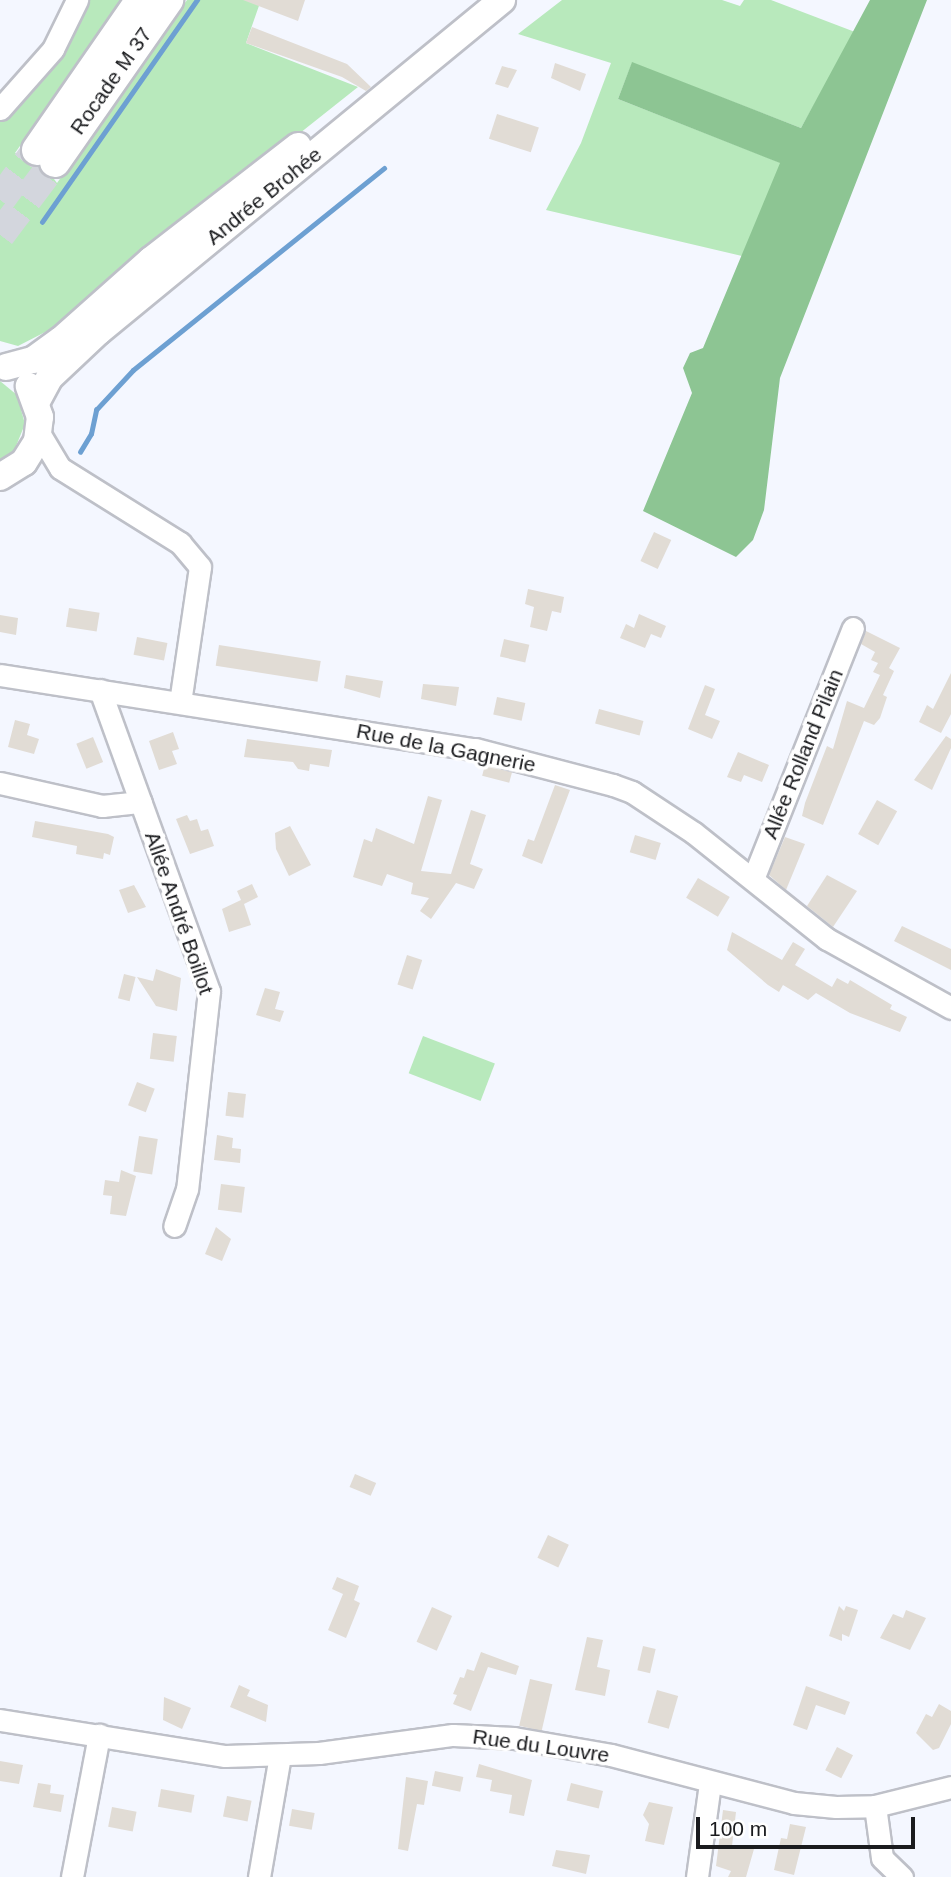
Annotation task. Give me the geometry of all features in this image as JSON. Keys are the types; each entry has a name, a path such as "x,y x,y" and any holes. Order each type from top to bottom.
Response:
{"highway":[{"name":"Rocade M 37","path":"141,0 46,156 167,0"}],"main road":[{"name":"Andrée Brohée","path":"3,366 33,360 61,340 151,260 478,0"},
{"name":"Andrée Brohée","path":"37,401 49,378 98,332 502,0"},
{"path":"3,366 28,385 37,401 39,433 29,455 6,475"}],"street":[{"path":"0,109 53,49 77,0"},
{"path":"39,433 46,450 66,474 180,543 200,567 180,702"},
{"path":"6,475 32,468 66,474"},
{"name":"Allée Rolland Pilain","path":"753,879 853,628"},
{"name":"Rue de la Gagnerie","path":"0,675 475,749 613,785 632,792 694,833 827,939 951,1008"},
{"name":"Allée André Boillot","path":"100,690 205,978 210,1005 187,1189 174,1226"},
{"path":"0,783 102,806 141,802"},
{"name":"Rue du Louvre","path":"0,1720 198,1753 280,1755 479,1735 599,1752 794,1803 875,1806 951,1787"},
{"path":"72,1877 99,1735"},
{"path":"259,1877 280,1755"},
{"path":"697,1877 710,1783"},
{"path":"875,1806 882,1858 902,1877"}],"green space":[{"path":"81,0 123,0 15,153 42,163 57,183 187,0 261,0 246,43 358,87 55,327 18,346 0,341 0,119"},
{"path":"562,0 722,0 740,6 744,0 771,0 855,32 801,128 632,63 618,99 781,163 742,256 546,210 581,143 611,63 518,34"},
{"path":"870,0 927,0 780,378 764,510 753,540 736,557 643,511 692,393 683,368 690,353 703,348 780,163 618,99 632,62 801,128"},
{"path":"0,381 17,395 25,424 14,451 0,460"},
{"path":"423,1036 495,1064 481,1101 409,1073"}],"building":[{"path":"243,0 305,0 298,21"},
{"path":"252,27 347,64 371,87 366,91 342,77 246,43"},
{"path":"555,63 586,74 580,91 551,78"},
{"path":"502,66 517,70 508,88 495,84"},
{"path":"497,114 539,128 531,152 489,139"},
{"path":"654,532 671,540 658,569 640,561"},
{"path":"528,589 564,597 561,613 552,611 547,631 530,627 534,607 525,604"},
{"path":"69,608 100,613 97,632 66,627"},
{"path":"639,614 666,626 661,638 651,634 645,648 620,638 626,624 634,628"},
{"path":"0,615 18,618 16,635 0,632"},
{"path":"866,631 900,648 889,668 894,671 883,695 887,697 880,718 874,725 864,721 823,825 802,816 805,803 827,746 833,749 847,701 864,708 880,675 873,672 878,663 871,660 875,652 861,644"},
{"path":"137,637 167,643 164,661 134,655"},
{"path":"504,639 529,645 525,662 500,657"},
{"path":"219,645 321,661 317,682 216,666"},
{"path":"951,673 951,714 941,733 919,722 927,705 933,709"},
{"path":"346,675 383,681 380,698 344,688"},
{"path":"423,684 459,687 456,706 421,699"},
{"path":"705,685 715,689 705,715 720,721 712,739 688,729"},
{"path":"497,697 525,703 522,721 493,715"},
{"path":"599,709 643,721 640,735 595,723"},
{"path":"15,720 30,724 27,735 39,739 34,754 8,747"},
{"path":"173,732 179,749 172,751 177,764 159,770 149,741"},
{"path":"946,736 951,739 951,748 932,790 914,780"},
{"path":"93,737 103,762 86,769 76,744"},
{"path":"247,739 332,750 329,767 310,764 309,771 298,769 293,762 244,757"},
{"path":"738,752 769,765 762,782 744,775 741,782 727,777"},
{"path":"485,765 512,772 509,783 482,776"},
{"path":"555,785 570,790 542,864 522,856 528,839 534,841"},
{"path":"428,796 442,800 421,871 451,874 471,810 486,815 470,864 483,869 474,889 456,883 431,919 420,911 429,898 411,894 413,883 387,874 382,886 353,877 364,839 372,842 376,828 414,844"},
{"path":"877,800 897,811 878,845 858,834"},
{"path":"187,815 190,821 197,819 201,831 208,829 214,846 190,854 176,819"},
{"path":"35,821 108,834 114,837 110,855 104,853 103,859 76,854 77,846 32,837"},
{"path":"290,826 311,865 289,876 276,849 275,833"},
{"path":"635,835 661,843 656,860 630,852"},
{"path":"785,837 805,844 786,890 769,875"},
{"path":"827,875 857,891 833,927 807,906"},
{"path":"698,878 730,897 718,917 686,898"},
{"path":"252,884 258,897 244,904 251,925 229,932 222,909 241,900 237,891"},
{"path":"134,885 146,907 128,913 119,890"},
{"path":"902,926 951,949 951,970 894,941"},
{"path":"732,932 782,960 793,942 805,949 795,965 832,987 837,978 848,984 850,980 892,1005 890,1009 907,1017 900,1032 850,1013 816,993 808,1000 783,985 779,992 727,950"},
{"path":"407,955 422,960 413,989 397,984"},
{"path":"156,969 181,978 177,1011 156,1006 137,977 153,981"},
{"path":"124,974 136,977 130,1001 118,998"},
{"path":"265,988 280,992 275,1009 284,1011 280,1022 256,1015"},
{"path":"153,1033 177,1036 174,1062 150,1059"},
{"path":"137,1082 155,1089 146,1112 128,1105"},
{"path":"228,1092 246,1094 243,1118 225,1116"},
{"path":"217,1135 233,1138 232,1148 241,1149 240,1163 214,1160"},
{"path":"139,1136 158,1139 152,1175 133,1172"},
{"path":"121,1170 136,1176 126,1216 110,1214 112,1196 103,1195 105,1180 119,1182"},
{"path":"221,1184 245,1187 242,1213 218,1210"},
{"path":"216,1227 231,1239 222,1261 205,1254"},
{"path":"355,1474 376,1483 371,1496 350,1487"},
{"path":"548,1535 569,1545 558,1567 537,1558"},
{"path":"337,1577 359,1586 354,1600 360,1603 346,1638 328,1630 343,1594 332,1589"},
{"path":"839,1606 844,1611 846,1606 858,1610 849,1637 842,1634 842,1641 829,1636"},
{"path":"432,1607 452,1616 437,1651 417,1642"},
{"path":"906,1610 926,1618 910,1650 880,1638 893,1614 903,1618"},
{"path":"587,1637 603,1640 597,1667 610,1670 605,1696 575,1690"},
{"path":"643,1646 656,1649 650,1673 637,1670"},
{"path":"481,1652 519,1666 516,1675 488,1667 471,1711 453,1704 457,1695 453,1694 460,1677 464,1678 467,1669 474,1671"},
{"path":"530,1679 552,1684 542,1731 519,1726"},
{"path":"239,1685 250,1690 247,1696 268,1705 266,1722 230,1707"},
{"path":"806,1686 850,1702 845,1715 816,1705 807,1730 793,1725"},
{"path":"657,1690 678,1696 669,1729 648,1723"},
{"path":"164,1697 191,1708 182,1729 163,1720"},
{"path":"939,1704 951,1711 951,1724 939,1748 933,1750 916,1733 926,1714 932,1717"},
{"path":"837,1747 853,1755 841,1778 825,1770"},
{"path":"0,1761 23,1765 19,1784 0,1781"},
{"path":"479,1764 532,1780 524,1816 509,1813 512,1795 490,1791 492,1780 476,1777"},
{"path":"435,1771 463,1777 460,1792 432,1786"},
{"path":"406,1777 428,1781 424,1805 417,1804 408,1851 398,1849"},
{"path":"38,1783 51,1785 50,1793 64,1795 61,1812 33,1807"},
{"path":"571,1783 603,1791 599,1808 567,1800"},
{"path":"161,1789 194,1795 191,1813 158,1807"},
{"path":"227,1796 252,1801 248,1821 223,1817"},
{"path":"649,1802 673,1807 664,1845 645,1841 649,1824 643,1815"},
{"path":"112,1807 137,1812 133,1831 108,1827"},
{"path":"292,1809 315,1813 312,1830 289,1826"},
{"path":"723,1810 736,1812 732,1846 754,1849 746,1877 728,1877 731,1871 716,1866"},
{"path":"790,1824 806,1827 794,1875 774,1870 781,1838 787,1839"},
{"path":"556,1850 590,1855 586,1874 552,1866"}],"waterway":[{"path":"42,222 197,0"},
{"path":"80,452 91,434 96,410 133,370 384,168"}],"tunnel":[{"path":"0,200 37,150"},
{"path":"0,235 55,162"}]}
